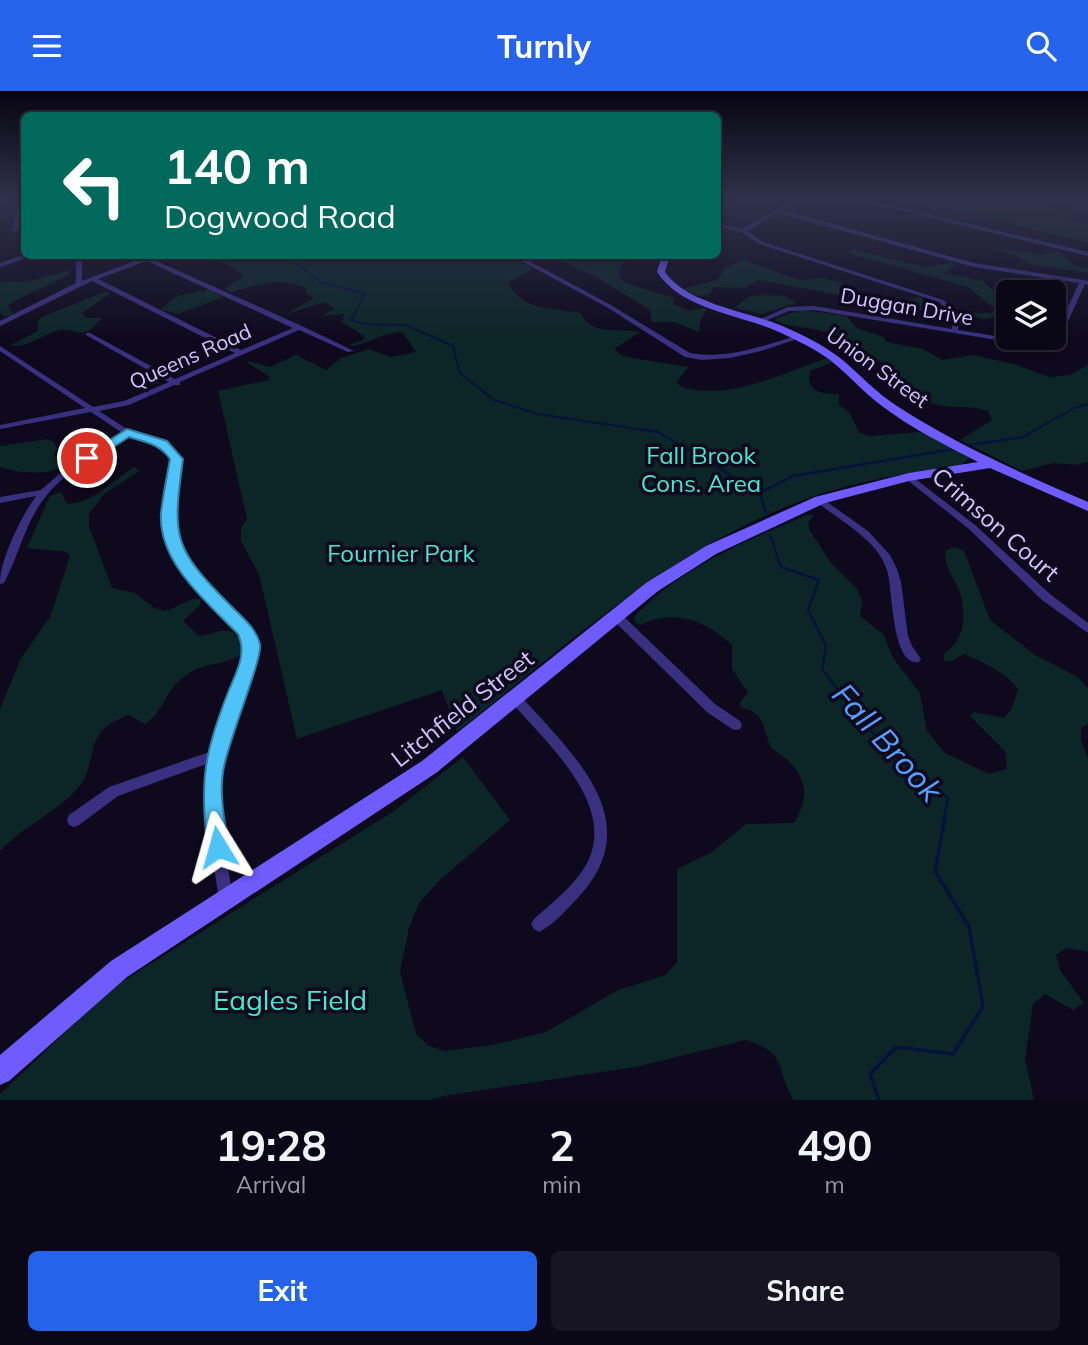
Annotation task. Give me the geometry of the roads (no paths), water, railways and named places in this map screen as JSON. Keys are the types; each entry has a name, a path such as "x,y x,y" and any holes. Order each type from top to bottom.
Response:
{"main road":[{"name":"Union Street","path":"665,259 661,272 673,288 702,301 763,320 800,337 838,361 892,408 992,464 1088,507"},
{"name":"Litchfield Street","path":"0,1072 119,969 429,767 666,577 711,550 820,501 909,477 992,464"}],"street":[{"path":"771,246 941,301 956,313 955,332"},
{"path":"905,246 974,265 1086,282 1066,320"},
{"path":"1055,246 1088,254"},
{"path":"0,265 21,258"},
{"path":"79,259 79,284"},
{"path":"0,324 79,284 148,259 350,351"},
{"path":"521,259 607,305 688,355 702,358 730,356 800,337"},
{"path":"93,279 241,353"},
{"name":"Duggan Drive","path":"763,320 788,309 814,308 996,337"},
{"name":"Queens Road","path":"0,427 126,403 300,327"},
{"path":"88,334 177,383"},
{"path":"0,348 127,432 162,443 177,459 168,515 172,539 190,574 245,630 252,645 216,755 212,796 226,900"},
{"path":"0,580 34,506 45,492 67,471 127,432"},
{"name":"Crimson Court","path":"909,477 972,527 1046,597 1088,629"},
{"path":"0,500 45,492"},
{"path":"820,501 886,557 895,578 900,639 915,659"},
{"path":"616,616 711,708 736,726"},
{"path":"516,699 594,795 601,819 601,841 596,862 567,899 539,924"},
{"path":"74,820 114,791 216,755"}],"waterway":[{"name":"Fall Brook","path":"290,259 321,282 365,294 351,320 365,324 406,325 453,346 460,373 494,400 537,414 658,432"},
{"path":"1032,432 1074,408 1088,404"},
{"name":"Fall Brook","path":"647,430 658,432"},
{"path":"970,445 1023,437 1035,430"},
{"name":"Fall Brook","path":"658,432 760,493"},
{"path":"760,493 793,476 954,449"},
{"name":"Fall Brook","path":"760,493 766,513"},
{"name":"Fall Brook","path":"770,535 781,567 819,580 808,610 826,646 822,669 869,730 948,798 944,819"},
{"name":"Fall Brook","path":"879,1100 870,1074 896,1047 953,1054 983,1006 969,927 935,871 945,817"}],"park label":[{"name":"Fall Brook Cons. Area","path":"701,469"},
{"name":"Fournier Park","path":"401,553"},
{"name":"Eagles Field","path":"290,999"}]}
